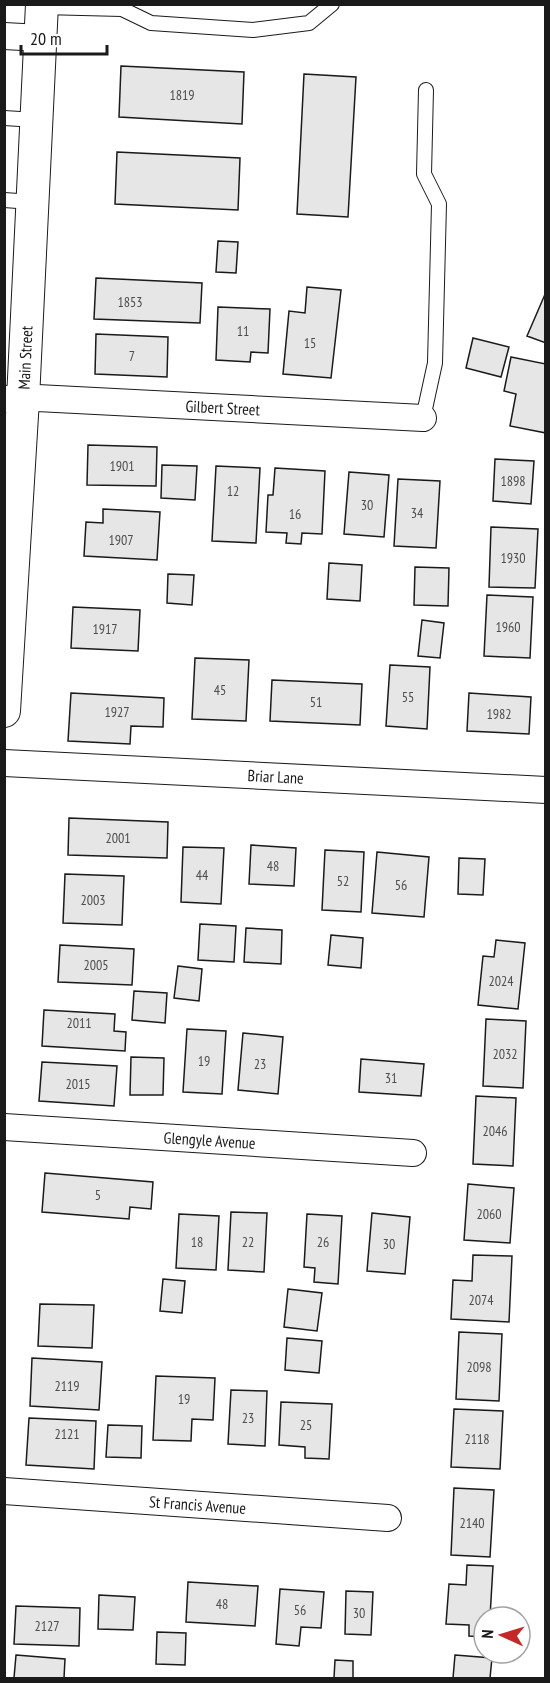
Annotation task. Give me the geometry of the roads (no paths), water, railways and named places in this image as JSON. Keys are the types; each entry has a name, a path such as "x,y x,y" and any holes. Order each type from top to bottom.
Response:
{"street":[{"name":"Main Street","path":"4,711 14,529 18,201 36,120 42,6"},
{"path":"4,36 41,38"},
{"name":"Gilbert Street","path":"14,399 423,418"},
{"name":"Briar Lane","path":"4,763 546,790"},
{"name":"Glengyle Avenue","path":"4,1127 413,1153"},
{"name":"St Francis Avenue","path":"4,1491 388,1518"}],"lane":[{"path":"42,6 122,7 151,23 253,30 309,23 332,4"},
{"path":"423,418 435,363 439,204 424,174 426,90"},
{"path":"4,118 36,120"}]}
